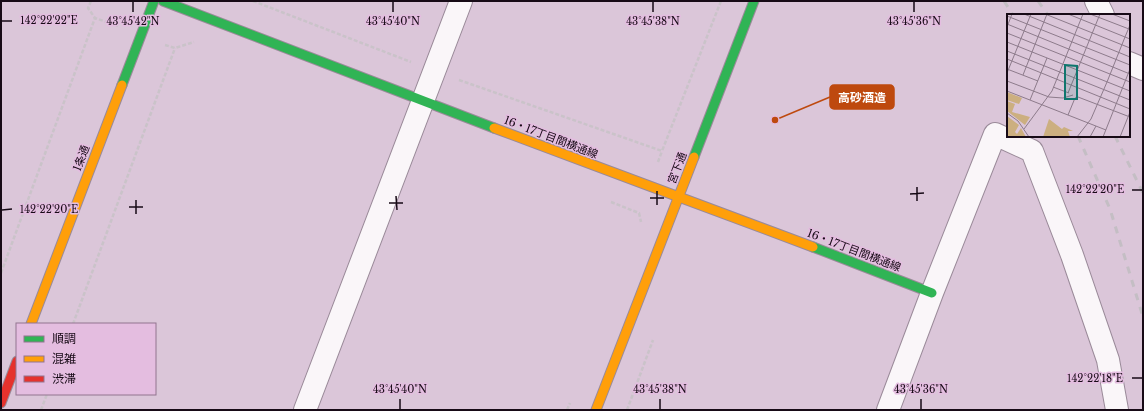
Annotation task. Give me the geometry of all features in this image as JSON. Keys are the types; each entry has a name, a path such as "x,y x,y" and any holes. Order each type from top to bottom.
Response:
{"street":[{"name":"1条通","path":"31,323 154,1"},
{"name":"16・17丁目間横通線","path":"163,1 612,174 723,213 932,293"},
{"path":"305,410 461,1"},
{"name":"宮下通","path":"596,410 754,1"},
{"path":"1096,1 1102,14"},
{"path":"1130,63 1143,69"},
{"path":"888,410 932,293 995,134 1032,151 1072,255 1108,360 1118,410"},
{"path":"1,403 16,364"}],"path":[{"path":"1,273 95,18 88,8 91,1"},
{"path":"253,1 434,71 662,151 721,1"},
{"path":"73,323 175,48 195,42"},
{"path":"610,202 639,213 642,225"},
{"path":"41,410 47,395"},
{"path":"567,410 570,403"}],"railway":[{"path":"1004,1 1012,14"},
{"path":"1038,1 1047,14"},
{"path":"1078,137 1110,209 1143,317"},
{"path":"1115,137 1143,193"}],"traffic: fast":[{"path":"122,85 154,1"},
{"path":"163,1 494,128"},
{"path":"694,157 754,1"},
{"path":"813,247 932,293"}],"traffic: slow":[{"path":"31,323 122,85"},
{"path":"494,128 813,247"},
{"path":"596,410 694,157"}],"traffic: jam":[{"path":"1,403 16,364"}],"place":[{"name":"高砂酒造","path":"775,120"}]}
